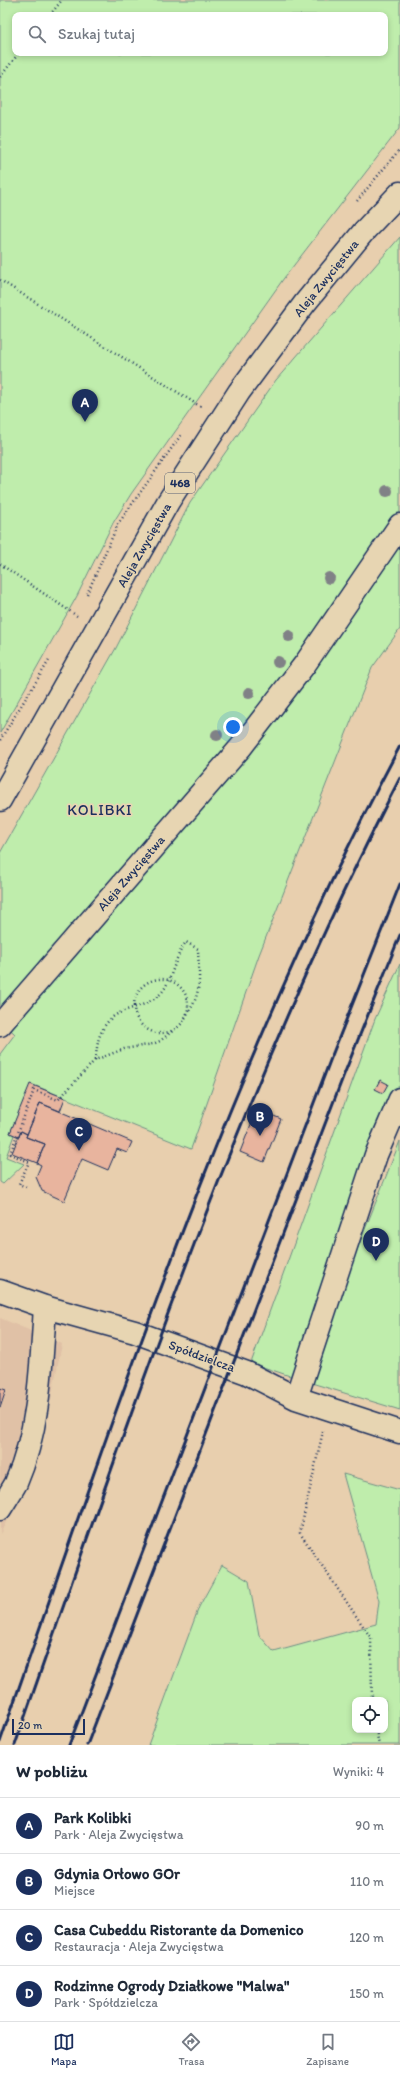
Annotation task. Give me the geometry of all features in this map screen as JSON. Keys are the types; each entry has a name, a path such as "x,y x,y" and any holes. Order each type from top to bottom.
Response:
{"main road":[{"name":"Aleja Zwycięstwa","path":"0,800 168,502 239,392 315,291 365,230 400,193"},
{"name":"Aleja Zwycięstwa","path":"0,1025 241,746 305,664 400,525"},
{"path":"296,1398 376,1155 400,1099"},
{"name":"Spółdzielcza","path":"0,1292 45,1307 135,1332 247,1373 296,1398 328,1410 400,1432"},
{"path":"0,1509 16,1483 28,1445 39,1397 45,1307"}],"path":[{"path":"52,12 62,0"},
{"path":"0,77 17,56"},
{"path":"0,280 201,408"},
{"path":"0,564 77,616 73,623"},
{"path":"0,740 53,655"},
{"path":"26,1187 19,1184 29,1162 10,1154 34,1090 58,1100 95,1060 124,1049 153,1044 160,1041 175,1029 194,1006 198,992 198,949 186,942 176,957 167,985 157,997 145,1004 119,1012 108,1020 98,1041 95,1060"},
{"path":"175,1029 165,1033 154,1032 145,1028 138,1020 134,1007 134,1001 138,991 144,984 154,979 175,982 183,990 187,1000 187,1012 185,1017"},
{"path":"328,1410 300,1533 371,1638 372,1697"},
{"path":"377,1733 379,1745"}],"shaded area":[{"path":"0,1318 62,1344 48,1413 28,1479 0,1534"}],"green space":[{"path":"0,0 400,0 400,128 284,278 131,494 113,523 77,596 0,733"},
{"path":"400,237 400,629 372,668 259,955 191,1149 31,1084 10,1133 14,1135 6,1157 24,1164 3,1184 0,1182 0,1054 15,1034 0,1020 0,853 116,648 190,503 276,380"},
{"path":"400,964 400,1089 299,1379 251,1363 375,1019"},
{"path":"400,1141 400,1410 305,1381"},
{"path":"343,1474 400,1490 400,1745 148,1745 199,1607 222,1565 249,1581 259,1635 274,1652 376,1624 379,1601"}],"building":[{"path":"380,1080 388,1084 383,1093 375,1089"},
{"path":"30,1084 65,1098 60,1111 40,1103 27,1134 21,1131 19,1137 10,1133"},
{"path":"40,1103 132,1142 127,1153 117,1149 108,1170 82,1159 64,1201 42,1191 36,1177 41,1165 37,1163 45,1144 26,1137"},
{"path":"257,1109 281,1119 264,1162 240,1152"},
{"path":"21,1131 27,1134 26,1137 45,1144 37,1163 12,1153"},
{"path":"0,1388 6,1390 0,1408"}],"railway":[{"path":"0,1742 88,1489 180,1236 282,988 339,866 400,746"},
{"path":"15,1745 145,1376 190,1254 238,1133 288,1014 342,895 400,778"},
{"path":"69,1745 331,1058 400,884"},
{"path":"87,1745 343,1077 400,935"}],"place":[{"name":"Park Kolibki","path":"85,422"},
{"name":"Gdynia Orłowo GOr","path":"260,1136"},
{"name":"Casa Cubeddu Ristorante da Domenico","path":"79,1151"},
{"name":"Rodzinne Ogrody Działkowe \"Malwa\"","path":"376,1261"}],"district":[{"name":"KOLIBKI","path":"100,810"}]}
